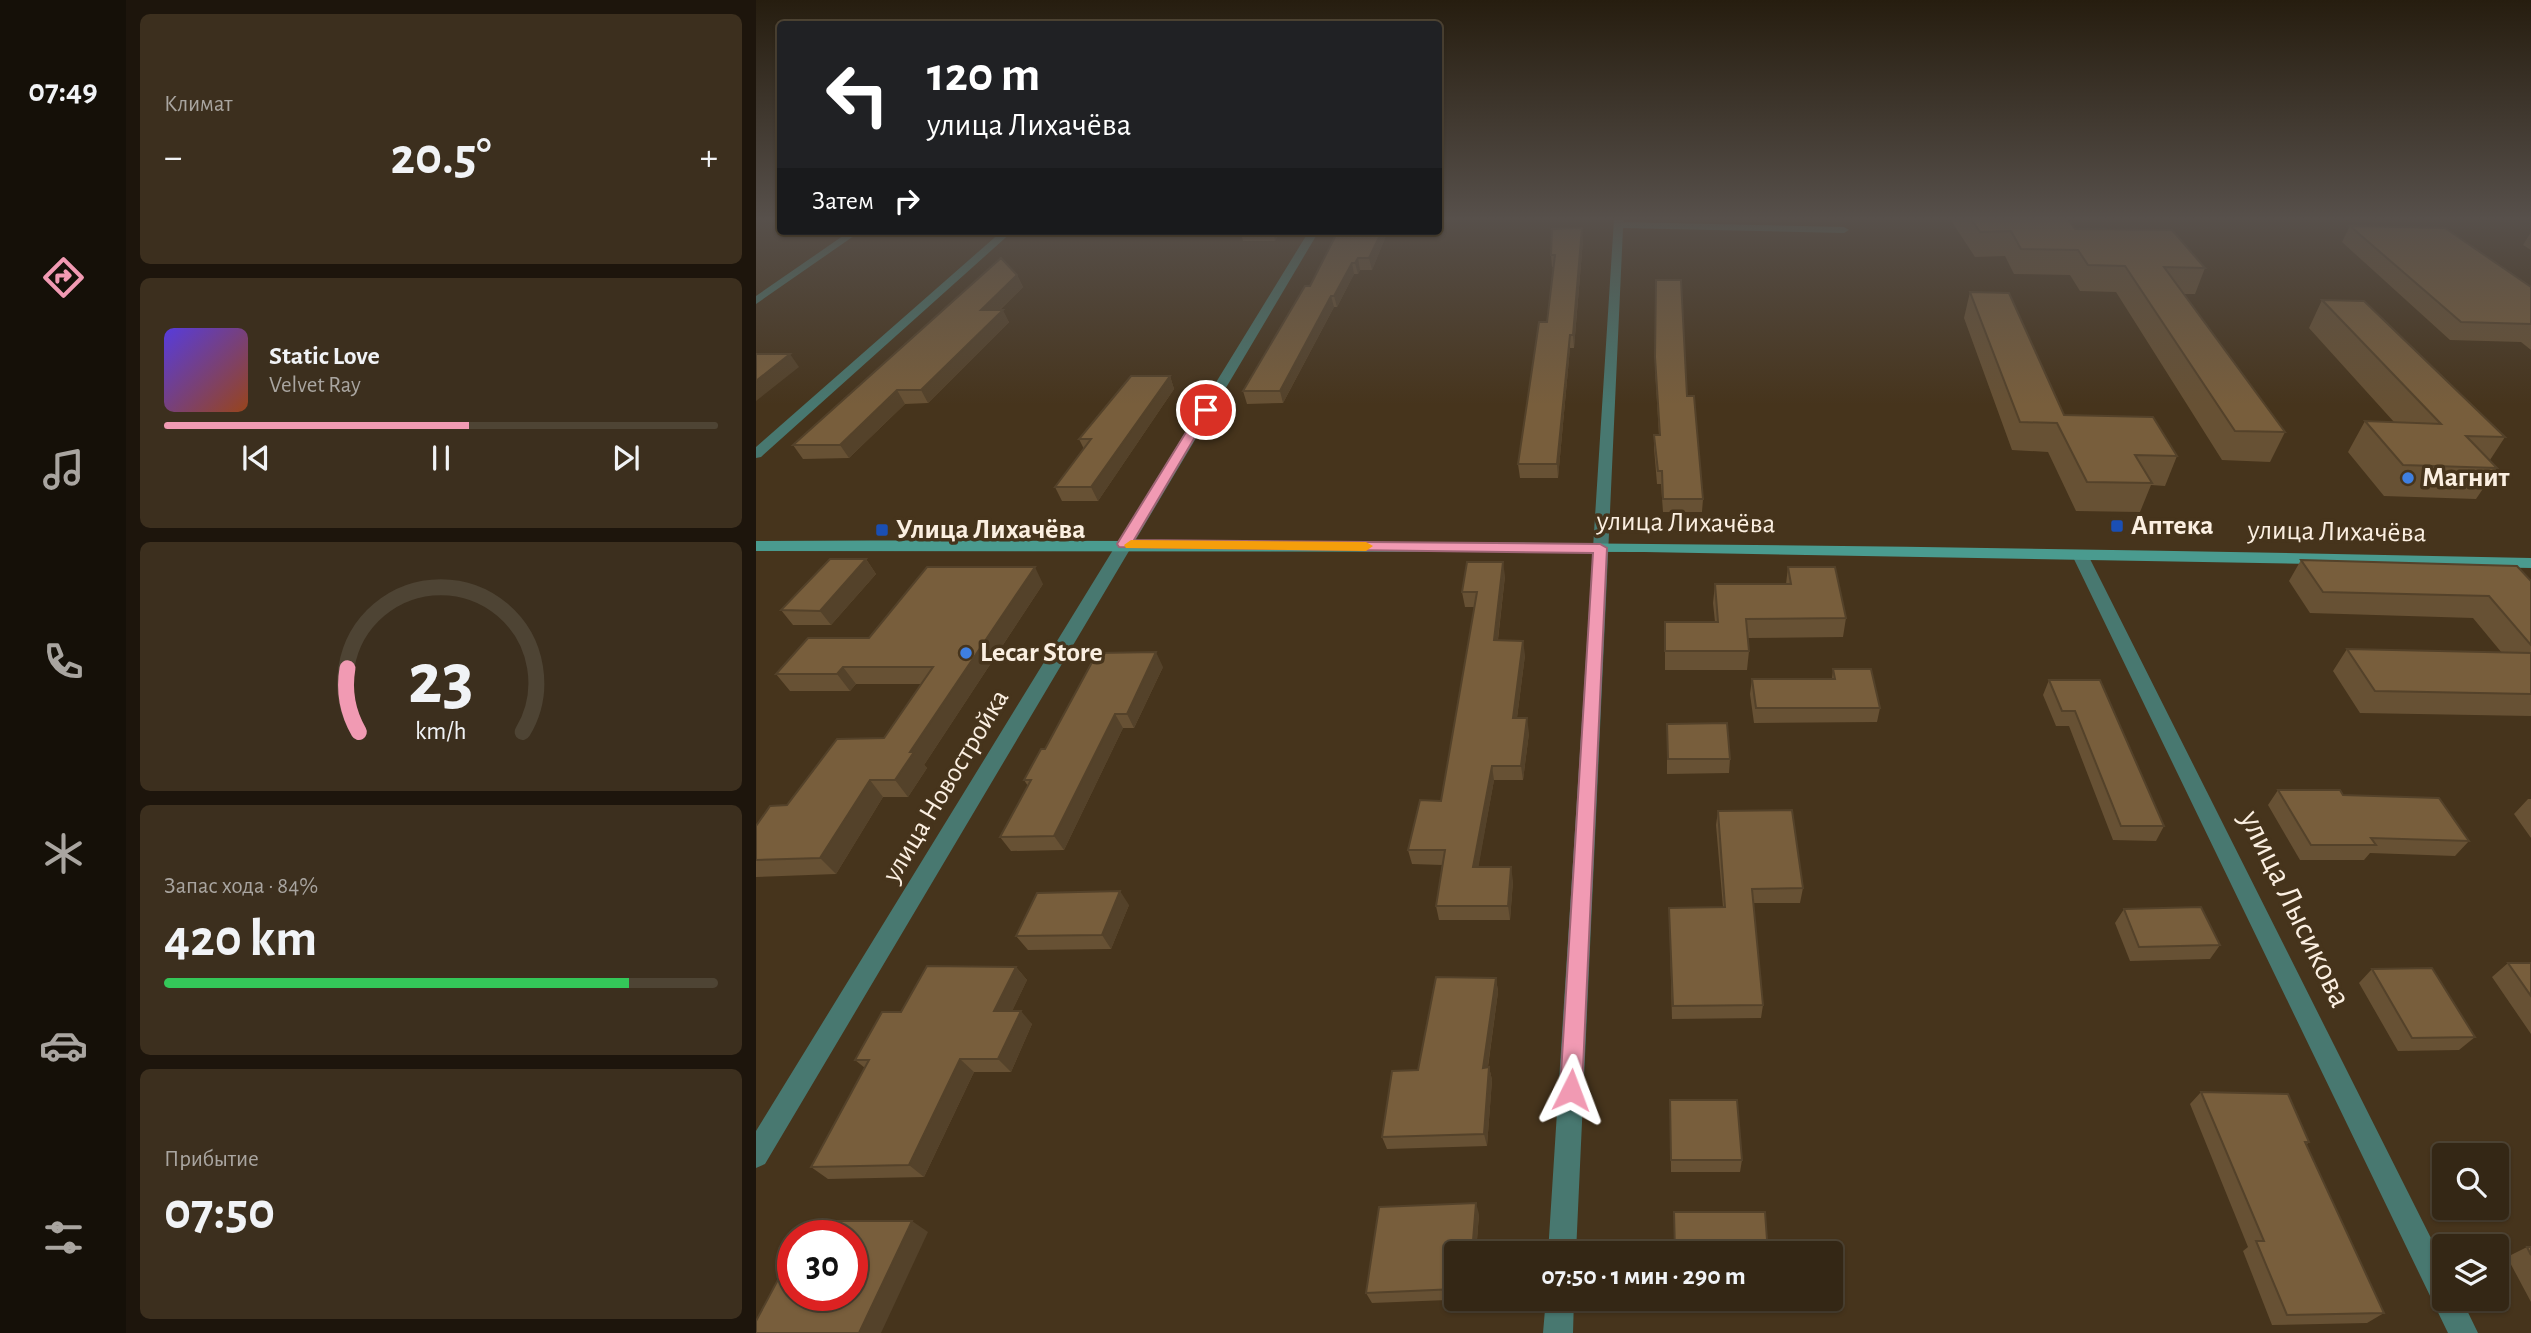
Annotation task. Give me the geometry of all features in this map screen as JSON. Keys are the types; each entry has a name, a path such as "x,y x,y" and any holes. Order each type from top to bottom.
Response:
{"main road":[{"name":"улица Лихачёва","path":"756,545 1124,544 1600,548 2531,563"}],"street":[{"path":"756,301 784,281"},
{"path":"756,454 951,281"},
{"name":"улица Новостройка","path":"756,1155 1284,281"},
{"path":"1563,1241 1616,281"},
{"name":"улица Лысикова","path":"2080,555 2432,1272"},
{"path":"2510,562 2524,578"},
{"path":"1558,1333 1559,1311"},
{"name":"улица Лысикова","path":"2452,1311 2463,1333"}],"building":[{"path":"975,281 1011,281 981,310 1003,310 921,390 897,390 840,445 793,445"},
{"path":"1312,281 1342,281 1334,296 1331,296 1280,391 1243,391 1305,286 1310,286"},
{"path":"1552,281 1578,281 1557,464 1518,464 1539,322 1547,322"},
{"path":"1656,281 1681,281 1687,396 1694,396 1703,499 1663,499 1662,471 1658,471 1654,435 1660,435 1655,357"},
{"path":"2135,281 2174,281 2285,432 2235,431"},
{"path":"2414,281 2523,281 2531,287 2531,324 2461,322"},
{"path":"1970,292 2009,293 2064,415 2153,417 2177,456 2135,455 2152,483 2087,482 2057,423 2020,422"},
{"path":"2322,300 2364,301 2505,437 2466,436 2497,468 2403,465 2365,421 2441,424"},
{"path":"756,354 790,354 756,381"},
{"path":"1131,376 1170,376 1091,487 1055,487 1091,439 1079,439"},
{"path":"830,559 866,559 820,611 781,610"},
{"path":"2301,560 2517,566 2531,581 2531,645 2489,596 2323,592"},
{"path":"1467,562 1503,562 1494,640 1523,641 1513,718 1527,718 1521,766 1492,766 1473,867 1511,867 1508,906 1436,906 1445,850 1408,850 1420,800 1441,801 1477,592 1462,592"},
{"path":"927,567 1035,567 910,752 914,752 895,780 870,780 820,858 756,860 756,826 770,806 787,805 837,739 884,738 933,667 843,667 837,674 776,674 808,638 869,638"},
{"path":"1788,567 1835,567 1846,618 1746,619 1749,651 1665,651 1665,622 1718,622 1715,584 1791,584"},
{"path":"2347,649 2531,653 2531,694 2375,691"},
{"path":"1156,652 1127,714 1115,714 1054,836 1000,837 1031,780 1024,780 1041,749 1045,749 1097,653"},
{"path":"1833,669 1871,669 1880,708 1756,708 1752,679 1835,679"},
{"path":"2049,680 2100,680 2164,826 2121,826 2075,711 2062,711"},
{"path":"1727,723 1730,759 1668,759 1667,724"},
{"path":"2278,790 2340,790 2343,795 2439,798 2469,841 2371,838 2376,845 2311,845"},
{"path":"1792,810 1803,888 1752,889 1763,1005 1673,1006 1669,908 1725,907 1718,811"},
{"path":"1120,891 1102,935 1016,936 1037,893"},
{"path":"2201,907 2220,945 2139,947 2124,909"},
{"path":"2508,963 2531,963 2531,996"},
{"path":"927,966 1016,967 994,1011 1021,1011 998,1059 960,1059 909,1165 811,1167 869,1060 855,1060 882,1012 901,1012"},
{"path":"2432,968 2475,1037 2412,1038 2372,969"},
{"path":"1436,977 1496,978 1483,1068 1489,1067 1484,1134 1382,1137 1392,1071 1418,1070"},
{"path":"2201,1092 2288,1094 2309,1142 2305,1142 2384,1313 2287,1315 2256,1241 2264,1241"},
{"path":"1670,1100 1737,1100 1742,1160 1671,1160"},
{"path":"1476,1203 1473,1241 1444,1241 1444,1290 1366,1293 1379,1207"},
{"path":"1674,1212 1765,1212 1767,1241 1675,1241"},
{"path":"868,1221 912,1221 859,1333 756,1333 756,1321 777,1282 777,1311 868,1311"}],"slow traffic":[{"path":"1131,545 1366,546"}],"place":[{"name":"Магнит","path":"2408,478"},
{"name":"Аптека","path":"2117,526"},
{"name":"Улица Лихачёва","path":"882,530"},
{"name":"Lecar Store","path":"966,653"}],"route":[{"path":"1206,410 1124,544 1600,548 1571,1090"}]}
